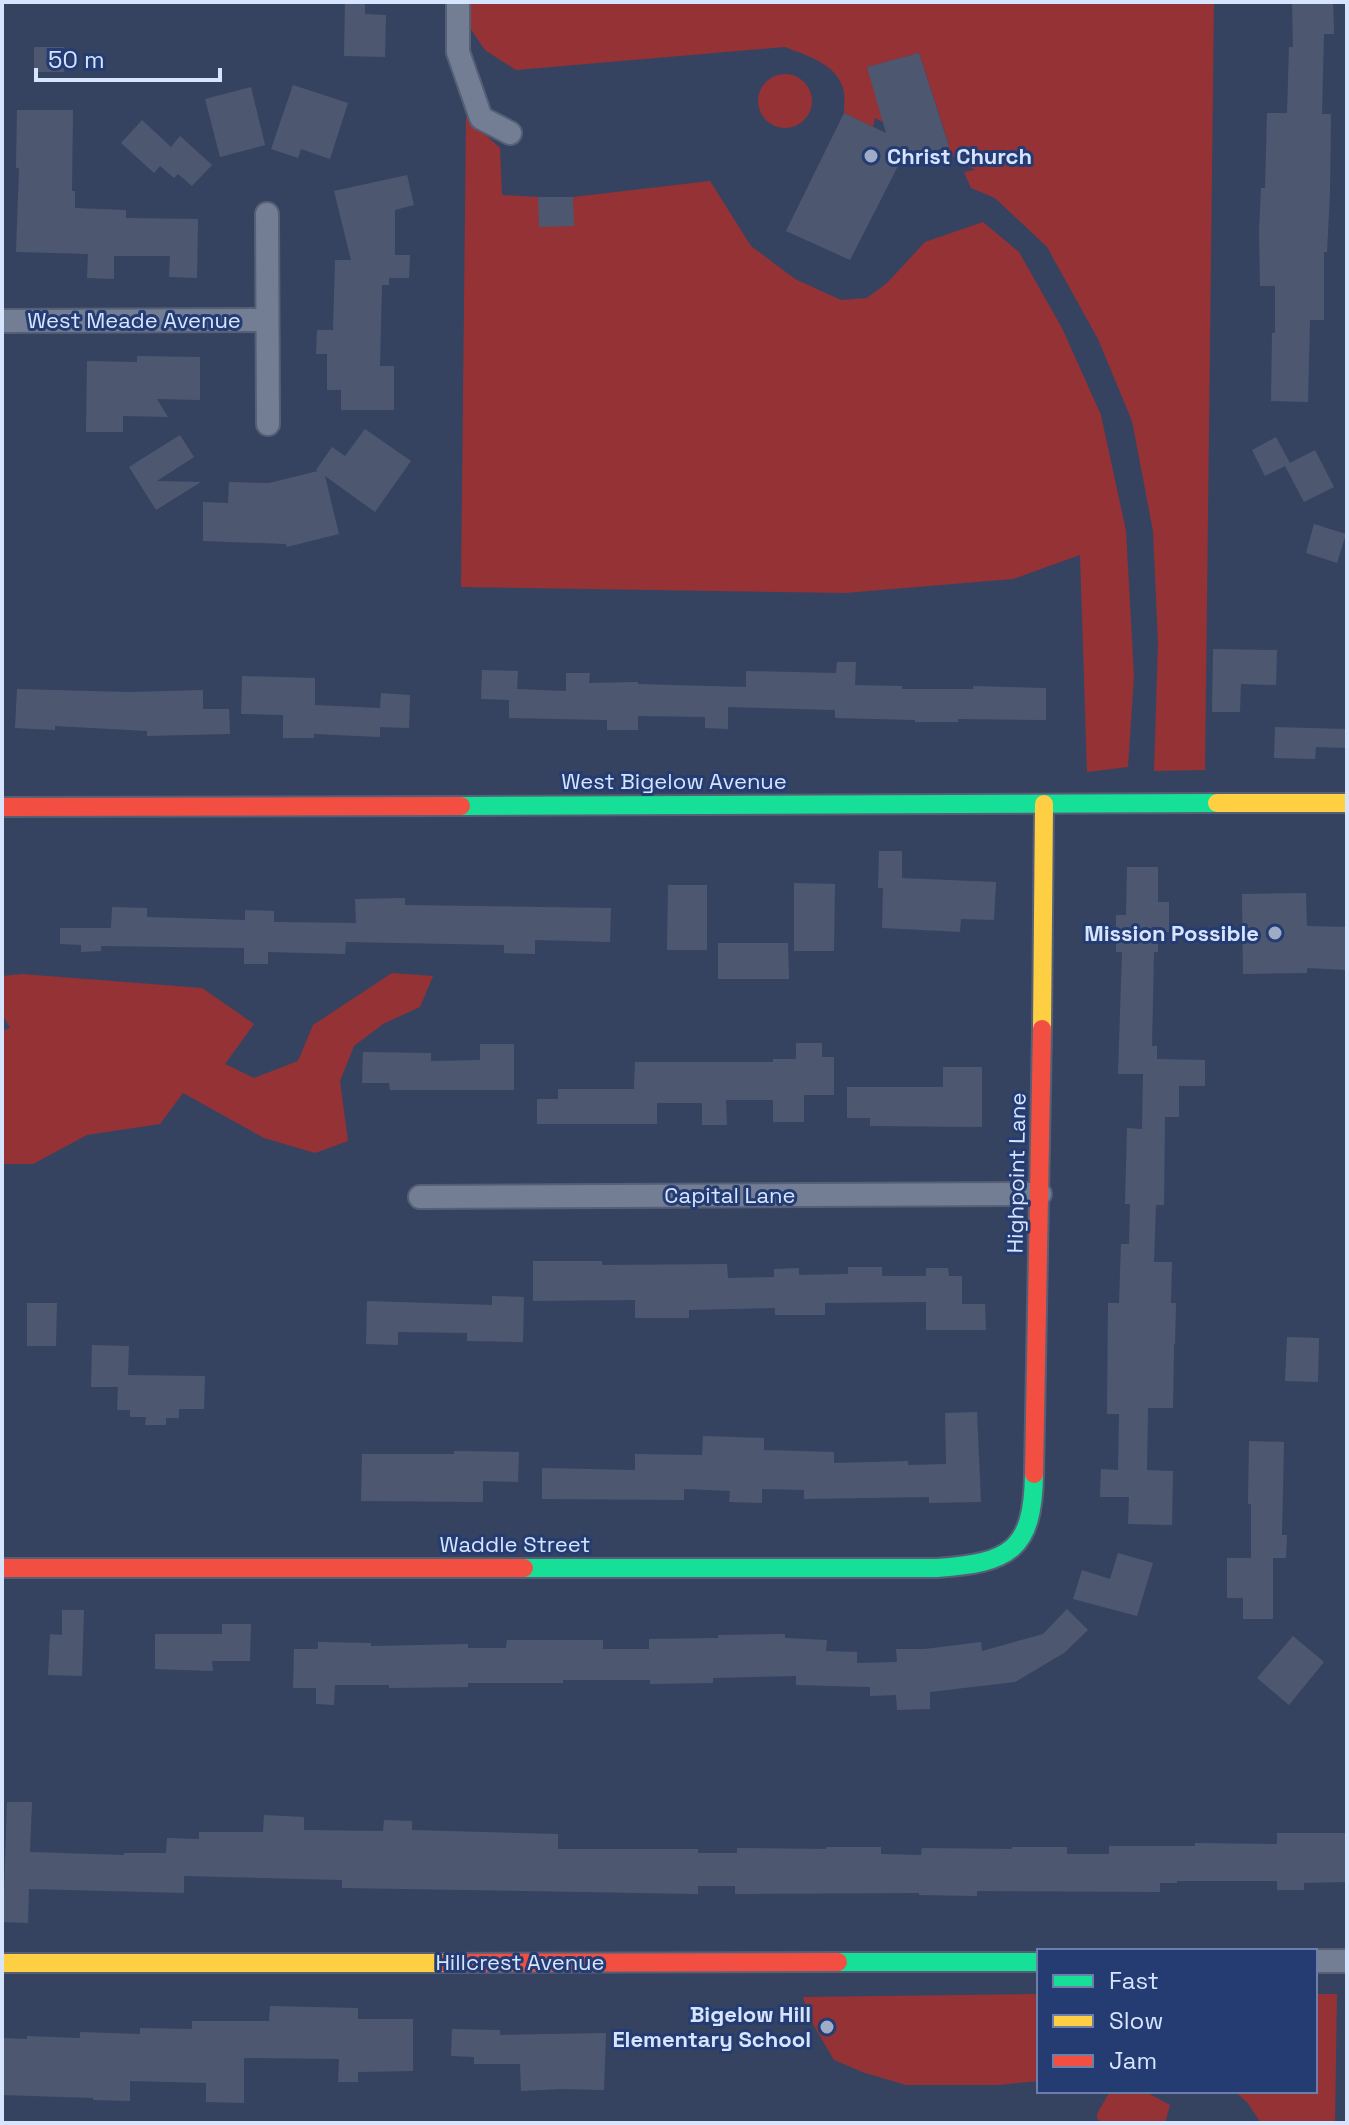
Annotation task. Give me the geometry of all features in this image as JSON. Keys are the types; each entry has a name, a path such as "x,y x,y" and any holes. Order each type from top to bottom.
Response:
{"street":[{"path":"458,2 458,52 481,118 510,133"},
{"name":"West Meade Avenue","path":"267,214 268,424"},
{"name":"West Meade Avenue","path":"2,321 267,320"},
{"name":"West Bigelow Avenue","path":"2,807 1347,803"},
{"name":"Highpoint Lane","path":"1020,1541 1028,1524 1034,1487 1044,804"},
{"name":"Capital Lane","path":"420,1197 1040,1194"},
{"name":"Waddle Street","path":"2,1568 937,1568 991,1562 1008,1554 1020,1541"},
{"path":"1317,1961 1347,1961"},
{"name":"Hillcrest Avenue","path":"2,1963 1037,1962"}],"shaded area":[{"path":"469,2 1214,2 1205,770 1154,771 1158,643 1153,531 1132,421 1098,339 1047,247 995,198 971,188 964,172 975,170 941,149 949,145 919,53 868,67 883,122 875,118 873,127 844,113 841,83 830,69 813,58 785,47 516,70 485,50 470,28"},
{"path":"785,74 804,82 812,101 804,120 785,128 766,120 758,101 766,82"},
{"path":"466,117 500,148 502,195 538,197 573,226 573,197 710,181 751,246 795,279 841,300 867,298 887,283 925,242 983,222 1019,252 1062,328 1101,415 1126,531 1134,676 1128,767 1087,772 1080,555 1013,579 845,593 461,587"},
{"path":"392,973 433,976 420,1007 383,1024 354,1046 340,1081 348,1141 315,1153 264,1138 183,1093 160,1124 87,1135 33,1164 2,1164 2,1031 10,1028 2,1014 2,976 22,974 202,988 254,1024 225,1064 254,1078 298,1061 313,1025"},
{"path":"1037,1994 1037,2081 999,2085 906,2085 865,2073 834,2060 810,2019 803,1997"},
{"path":"1317,1994 1337,1994 1335,2123 1261,2123 1247,2102 1236,2093 1317,2093"},
{"path":"1109,2093 1148,2093 1170,2105 1165,2123 1101,2122 1097,2114"}],"building":[{"path":"345,2 365,2 365,14 386,15 385,57 344,56"},
{"path":"1292,2 1333,2 1334,34 1324,34 1322,114 1331,114 1324,320 1310,320 1308,402 1271,401 1275,286 1260,286 1259,232 1261,188 1265,188 1267,113 1287,113 1289,47 1293,47"},
{"path":"34,47 64,47 64,72 34,72"},
{"name":"Christ Church","path":"919,53 949,146 899,164 850,260 786,231 844,113 886,133 867,67"},
{"path":"293,85 348,103 330,159 301,149 298,158 271,149"},
{"path":"251,87 265,145 220,157 205,99"},
{"path":"17,110 73,110 72,191 75,191 75,208 126,210 126,218 198,219 197,278 169,277 170,256 114,256 114,279 87,278 88,254 16,252 19,168 16,168"},
{"path":"142,120 171,147 180,136 212,165 192,186 178,174 174,178 160,166 154,173 121,143"},
{"path":"407,175 414,205 395,210 395,255 410,255 409,278 389,278 389,285 382,285 380,366 394,366 394,410 341,410 341,390 327,390 327,354 316,354 317,330 333,330 335,260 351,260 334,191"},
{"path":"538,197 573,197 574,226 539,227"},
{"path":"137,356 200,357 200,400 157,399 168,417 123,416 123,432 86,432 87,361 137,362"},
{"path":"365,429 411,461 375,512 325,476 339,534 287,547 286,544 203,541 203,502 228,503 229,482 269,483 318,471 332,447 345,456"},
{"path":"180,435 194,457 157,481 201,482 156,510 129,467"},
{"path":"1276,437 1290,463 1315,450 1334,487 1304,502 1285,466 1265,476 1252,450"},
{"path":"1314,524 1346,534 1337,563 1306,553"},
{"path":"1213,649 1277,650 1276,685 1241,684 1240,712 1212,712"},
{"path":"837,662 856,662 855,685 902,686 902,689 973,689 973,686 1046,688 1046,720 915,722 835,718 835,710 728,707 728,729 705,728 705,717 638,716 638,730 607,730 607,720 509,718 509,700 481,699 482,670 518,671 517,689 566,691 566,673 590,673 589,683 746,687 746,671 836,673"},
{"path":"242,676 315,678 315,705 380,708 381,693 410,695 409,728 380,727 380,737 314,734 314,738 283,738 283,715 241,714"},
{"path":"17,689 203,690 203,709 229,709 230,734 147,736 147,731 55,726 55,730 15,728"},
{"path":"1275,727 1347,729 1347,748 1316,747 1315,759 1274,758"},
{"path":"879,851 902,851 902,878 996,882 994,920 961,919 960,932 882,928 883,888 878,888"},
{"path":"1127,867 1158,867 1158,902 1169,902 1169,932 1158,933 1158,952 1154,952 1152,1046 1157,1046 1157,1059 1205,1060 1205,1086 1179,1086 1179,1117 1165,1117 1164,1205 1156,1205 1154,1262 1172,1262 1171,1303 1176,1303 1173,1408 1148,1408 1147,1470 1173,1471 1172,1525 1128,1524 1129,1497 1100,1497 1101,1469 1118,1470 1119,1414 1107,1414 1108,1303 1119,1303 1121,1244 1129,1244 1130,1204 1125,1204 1127,1128 1142,1129 1143,1074 1118,1074 1122,952 1116,952 1116,915 1126,915"},
{"path":"794,883 835,884 834,951 794,951"},
{"path":"668,885 707,885 707,950 667,950"},
{"name":"Mission Possible","path":"1306,893 1307,926 1347,927 1347,970 1307,968 1307,973 1243,974 1242,894"},
{"path":"405,898 405,905 611,908 610,942 535,940 535,954 504,953 504,945 346,942 345,954 268,952 268,964 244,964 244,948 101,946 101,951 81,952 81,945 60,944 60,928 111,928 112,907 147,908 147,917 245,920 245,910 274,911 274,922 356,923 355,899"},
{"path":"718,943 788,943 789,979 718,979"},
{"path":"796,1043 822,1043 822,1057 834,1057 834,1095 804,1095 804,1122 773,1122 773,1100 726,1100 727,1125 702,1125 702,1103 657,1103 657,1124 537,1124 537,1099 558,1099 558,1089 634,1089 635,1062 773,1062 773,1059 796,1059"},
{"path":"480,1044 514,1044 514,1090 390,1090 389,1083 362,1083 363,1052 431,1053 431,1061 480,1060"},
{"path":"943,1067 982,1067 982,1127 870,1126 870,1118 847,1118 847,1087 943,1087"},
{"path":"533,1261 602,1261 602,1265 727,1264 728,1278 774,1277 774,1269 799,1268 799,1275 848,1274 848,1267 882,1267 882,1276 926,1276 926,1268 948,1268 949,1276 962,1276 962,1304 985,1304 986,1330 926,1330 926,1302 825,1303 825,1315 775,1315 775,1308 689,1310 689,1318 635,1318 635,1300 533,1301"},
{"path":"492,1296 524,1297 523,1342 467,1341 467,1333 398,1332 398,1345 366,1344 367,1301 492,1305"},
{"path":"27,1303 57,1303 56,1346 27,1346"},
{"path":"1287,1337 1319,1338 1318,1382 1285,1381"},
{"path":"92,1345 129,1346 128,1375 205,1376 204,1409 179,1409 179,1418 166,1418 166,1425 145,1425 146,1417 130,1417 130,1410 117,1410 118,1387 91,1387"},
{"path":"977,1412 981,1502 929,1503 929,1497 804,1499 804,1490 762,1489 762,1503 729,1502 730,1491 684,1489 684,1500 542,1499 542,1468 635,1470 635,1454 702,1455 703,1436 764,1438 764,1450 834,1452 834,1463 908,1461 908,1465 946,1464 945,1413"},
{"path":"1249,1441 1284,1442 1282,1535 1287,1535 1286,1558 1273,1558 1273,1619 1243,1619 1243,1598 1227,1598 1227,1558 1251,1558"},
{"path":"454,1451 519,1452 518,1482 483,1481 483,1502 361,1501 362,1454 454,1454"},
{"path":"1118,1553 1153,1563 1137,1616 1073,1599 1082,1570 1110,1579"},
{"path":"1067,1609 1088,1630 1064,1653 1015,1682 930,1692 930,1709 897,1710 896,1695 870,1696 870,1687 796,1685 796,1676 713,1678 713,1683 563,1680 563,1683 468,1683 468,1687 335,1685 334,1705 316,1704 316,1688 293,1688 294,1649 318,1649 318,1642 371,1643 371,1646 468,1644 468,1648 506,1648 507,1640 603,1640 603,1649 649,1649 649,1639 785,1634 785,1638 827,1640 826,1651 857,1652 857,1663 897,1662 896,1649 981,1642 982,1651 1043,1634"},
{"path":"62,1610 84,1610 82,1676 48,1675 50,1634 62,1635"},
{"path":"222,1624 251,1624 250,1661 212,1661 213,1671 155,1669 155,1634 222,1634"},
{"path":"1293,1636 1324,1662 1289,1705 1257,1678"},
{"path":"7,1802 32,1802 30,1852 124,1855 166,1853 167,1838 199,1839 199,1832 263,1832 264,1815 304,1817 304,1830 383,1831 384,1820 412,1821 412,1830 558,1834 558,1849 698,1849 698,1853 737,1853 737,1848 881,1847 881,1854 921,1855 922,1848 1067,1847 1067,1854 1109,1854 1109,1846 1277,1844 1277,1833 1347,1833 1347,1882 1304,1883 1304,1890 1277,1890 1277,1881 1177,1881 1160,1883 1160,1892 977,1891 977,1896 919,1893 735,1894 735,1886 698,1886 698,1894 342,1888 342,1880 184,1876 184,1893 29,1889 28,1923 3,1922"},
{"path":"270,2006 358,2008 358,2019 413,2019 413,2071 358,2072 358,2082 338,2082 339,2059 244,2058 244,2103 206,2102 206,2083 130,2081 130,2101 2,2095 2,2038 80,2038 80,2032 140,2034 140,2028 192,2029 192,2021 269,2021"},
{"path":"452,2029 500,2030 500,2035 606,2033 604,2090 521,2091 520,2064 474,2064 474,2057 451,2056"}],"traffic: fast":[{"path":"461,806 1217,803"},
{"path":"524,1568 962,1566 999,1556 1012,1548 1022,1536 1029,1520 1034,1474"},
{"path":"838,1962 1037,1962"}],"traffic: slow":[{"path":"1217,803 1347,803"},
{"path":"1042,1029 1044,804"},
{"path":"2,1963 446,1963"}],"traffic: jam":[{"path":"2,807 461,806"},
{"path":"1034,1474 1042,1029"},
{"path":"2,1568 524,1568"},
{"path":"446,1963 838,1962"}],"place":[{"name":"Christ Church","path":"871,156"},
{"name":"Mission Possible","path":"1275,933"},
{"name":"Bigelow Hill Elementary School","path":"827,2027"}]}
